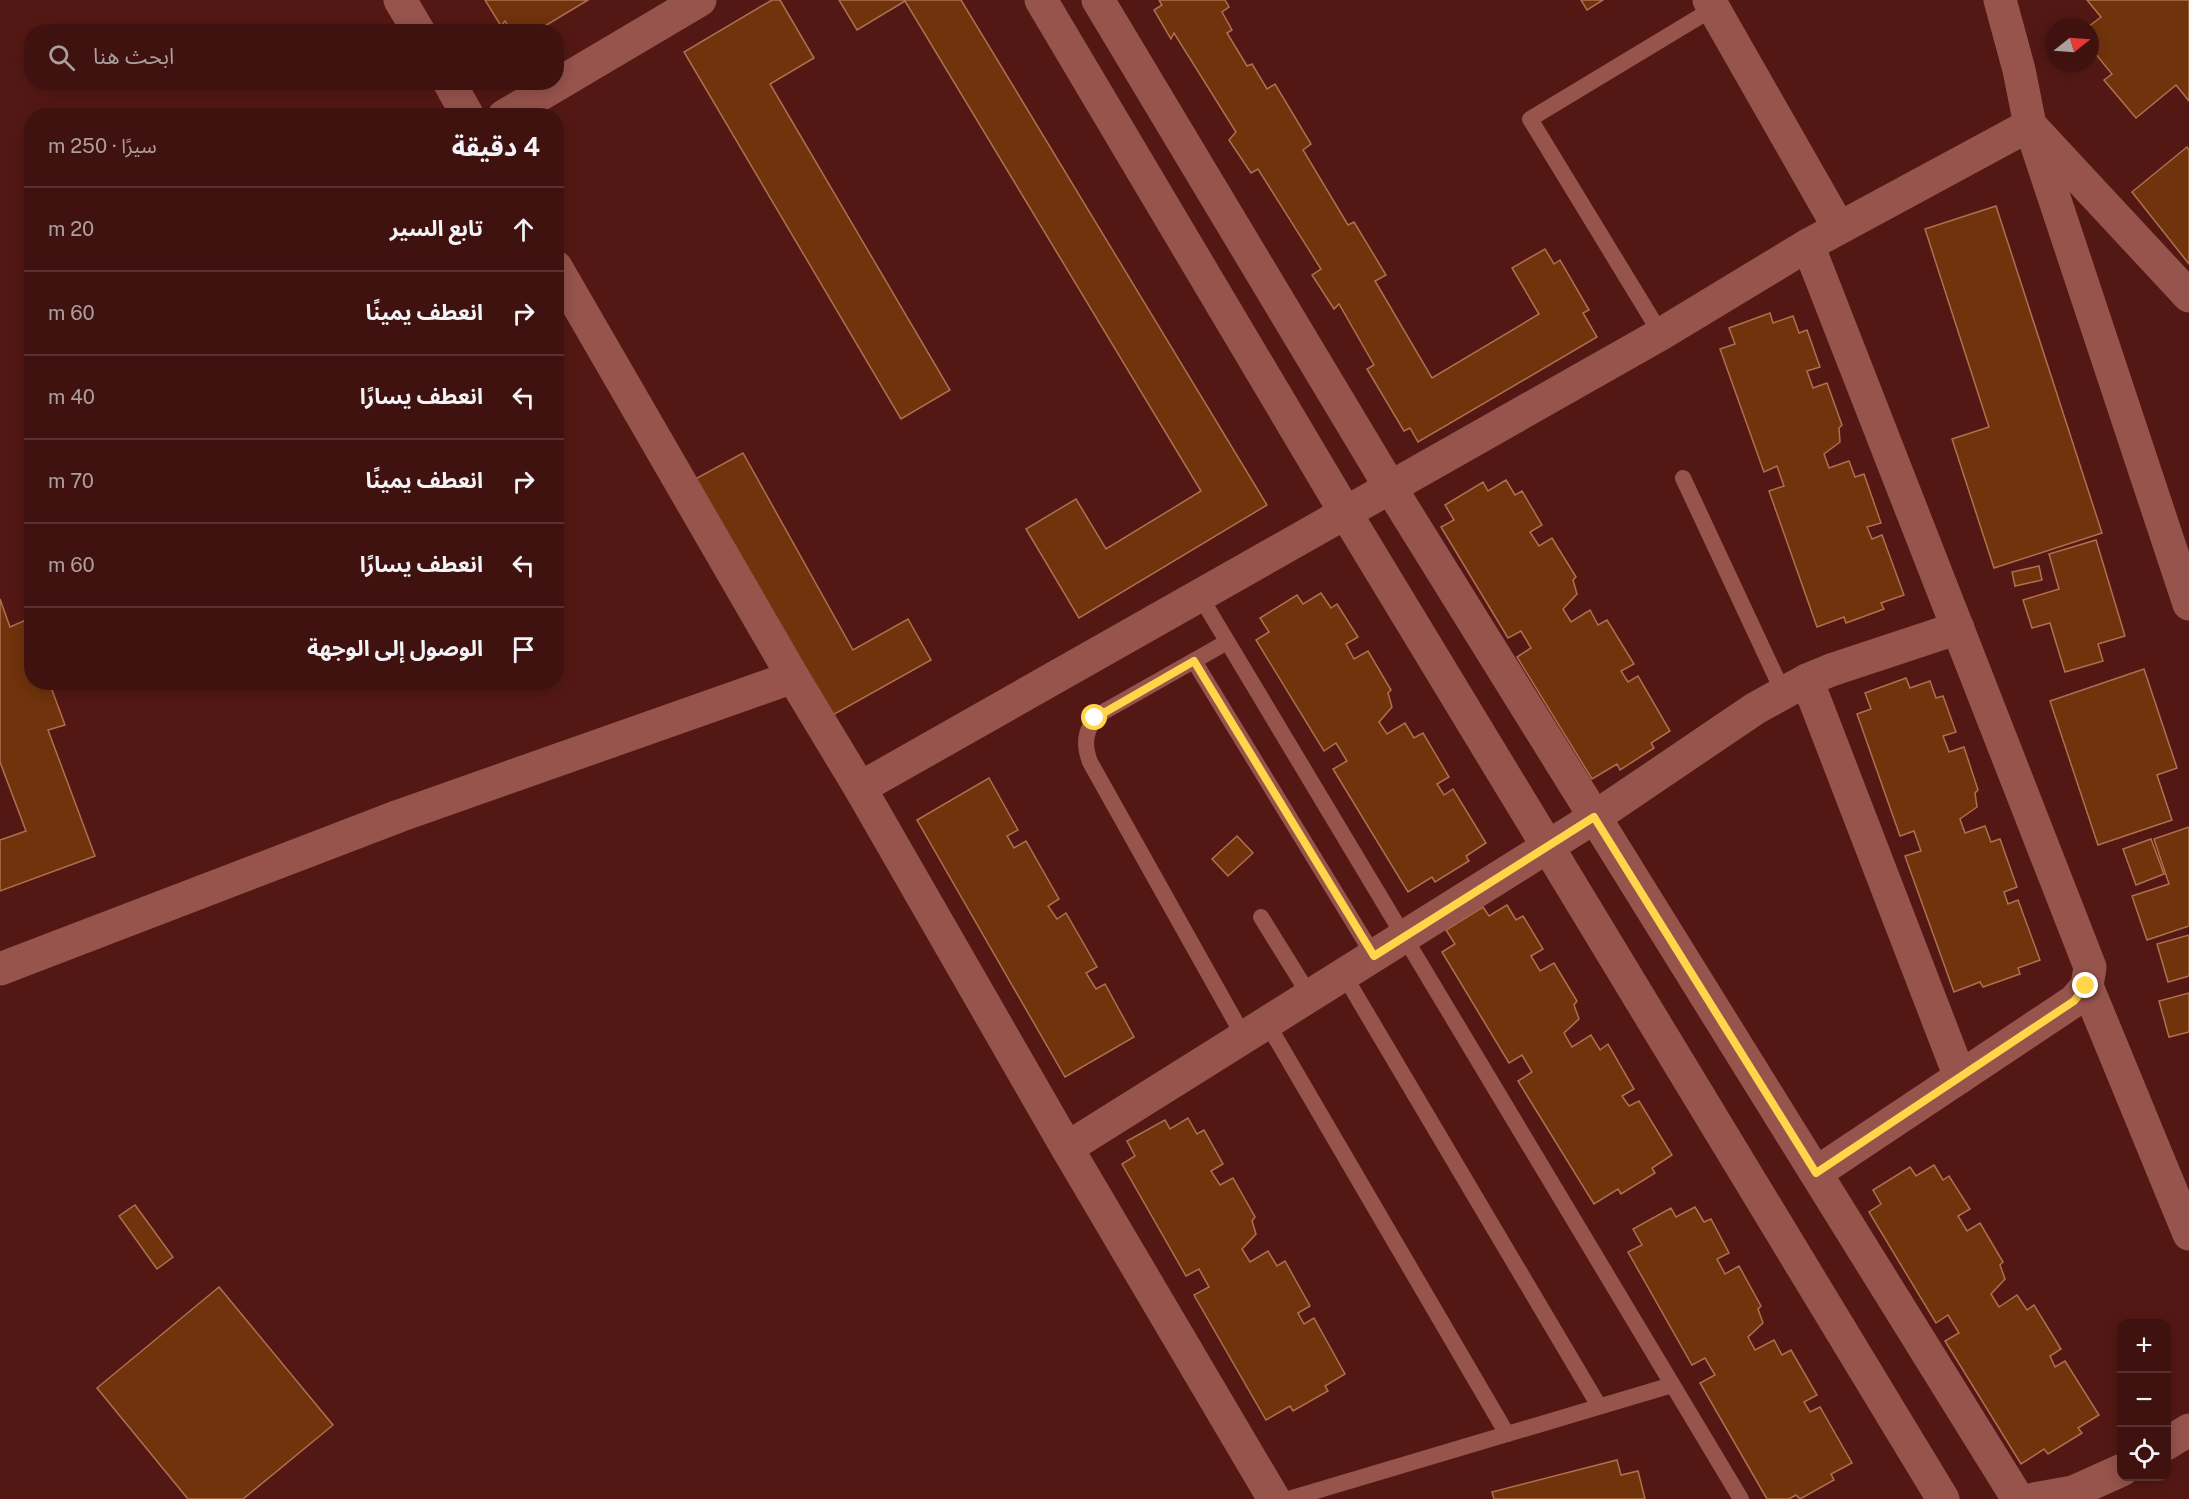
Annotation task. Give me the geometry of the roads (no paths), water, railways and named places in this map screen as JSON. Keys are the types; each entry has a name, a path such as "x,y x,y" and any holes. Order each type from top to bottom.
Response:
{"street":[{"path":"400,0 414,24"},
{"path":"564,80 700,0"},
{"path":"1041,0 1345,512 1943,1499"},
{"path":"1098,0 1390,487 2018,1499"},
{"path":"2000,0 2019,70 2030,126 2189,604"},
{"path":"1711,4 1839,228"},
{"path":"453,90 464,108"},
{"path":"518,108 548,90"},
{"path":"860,788 1661,334 1808,245 2030,126"},
{"path":"2030,126 2189,296"},
{"path":"1808,245 2090,967 2086,986 2074,1001 1816,1173"},
{"path":"564,281 1067,1148 1274,1499"},
{"path":"1067,1148 1548,847 1756,708 1795,686 1831,670 1958,628"},
{"path":"0,969 399,816 793,677"},
{"path":"1795,686 1960,1077"},
{"path":"2086,986 2189,1234"},
{"path":"2171,1441 2189,1430"},
{"path":"2034,1499 2073,1492 2117,1472"}],"lane":[{"path":"1661,334 1530,118 1711,4"},
{"path":"1683,478 1795,686"},
{"path":"1200,596 1741,1499"},
{"path":"1227,642 1095,718 1088,727 1085,739 1086,751 1090,762 1507,1434"},
{"path":"1194,661 1374,956"},
{"path":"1261,917 1310,996"},
{"path":"1344,975 1599,1406"},
{"path":"1289,1499 1672,1385"}]}
